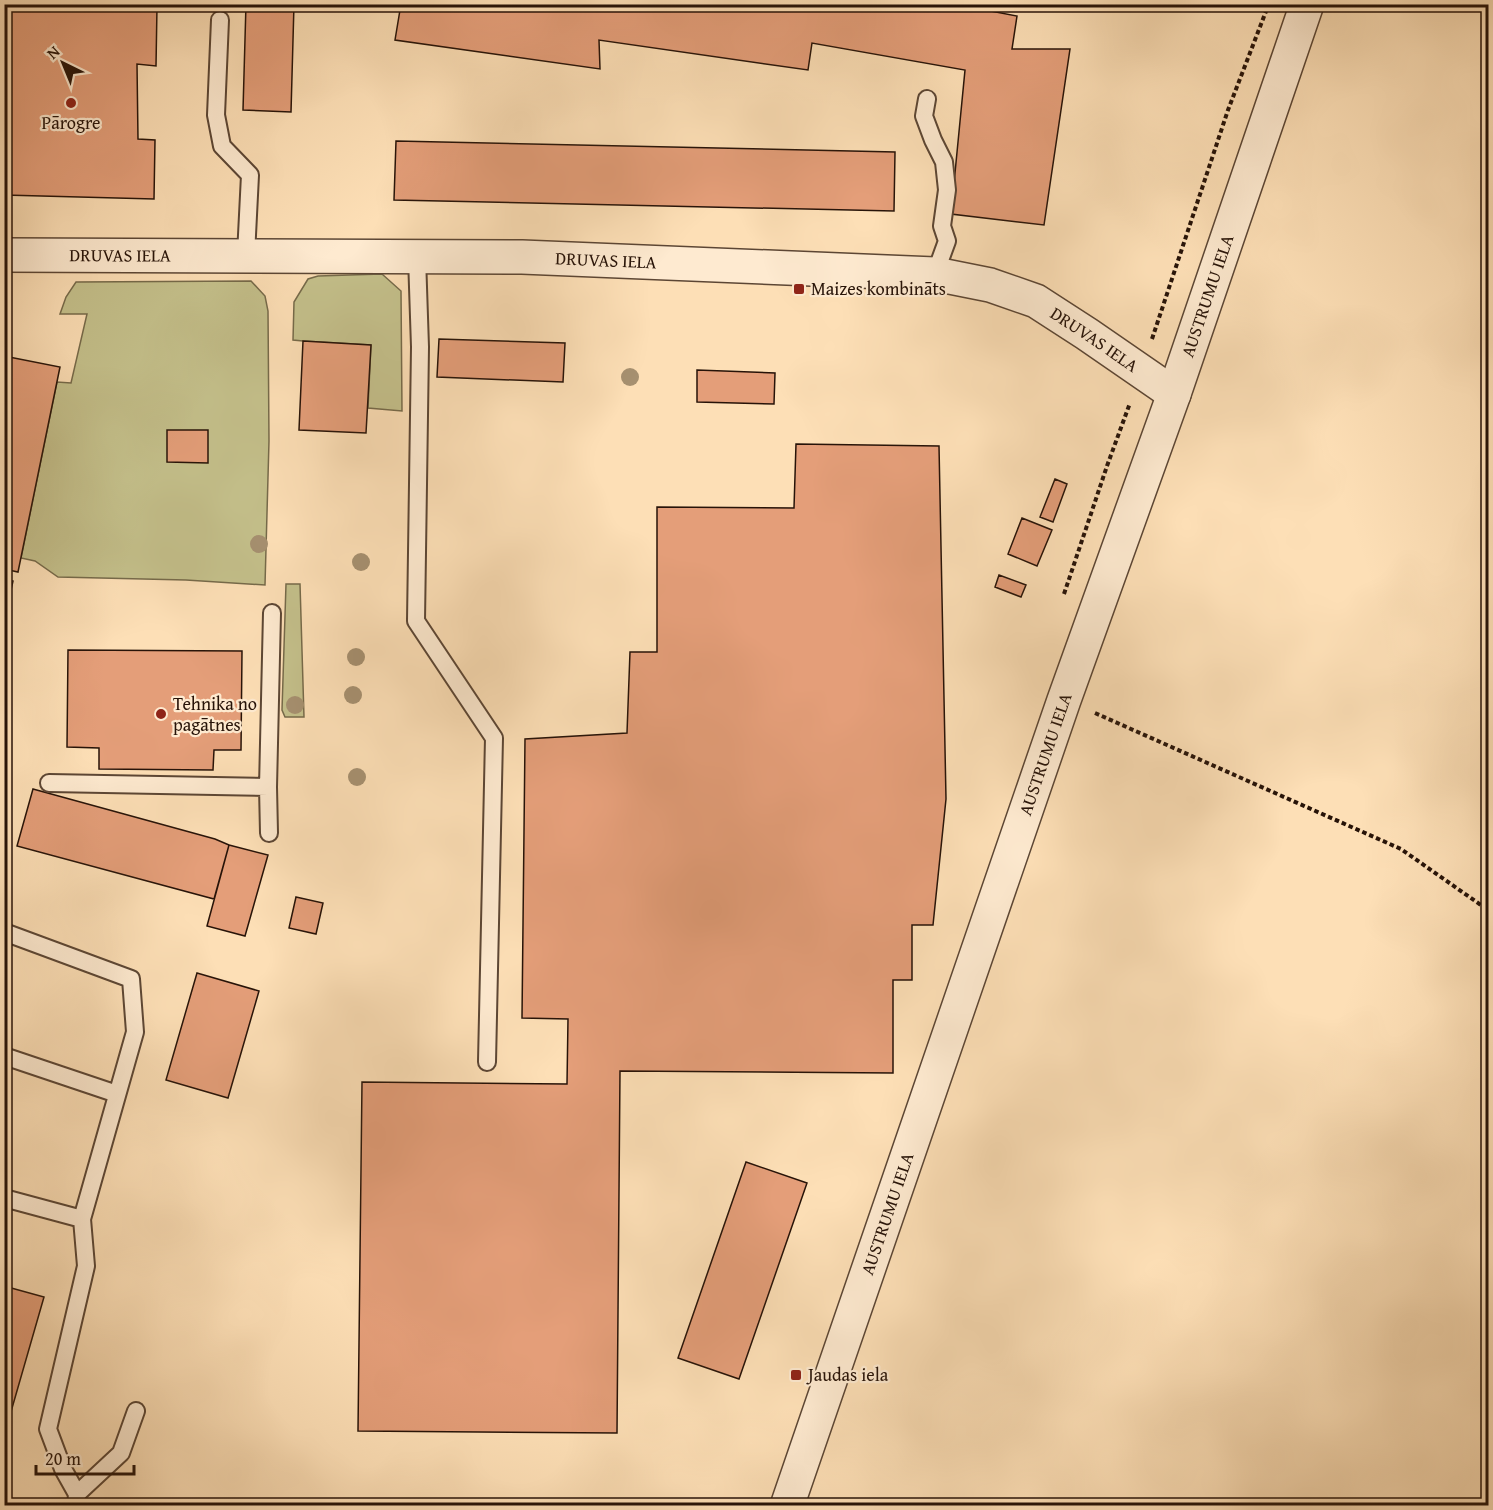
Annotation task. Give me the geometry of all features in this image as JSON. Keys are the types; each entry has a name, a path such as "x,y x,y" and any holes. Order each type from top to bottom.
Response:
{"street":[{"name":"AUSTRUMU IELA","path":"787,1506 1064,700 1173,394 1307,4"},
{"name":"DRUVAS IELA","path":"4,255 522,257 935,274 990,285 1036,301 1088,334 1173,394"}],"lane":[{"path":"220,20 216,115 222,146 250,176 246,255"},
{"path":"927,99 924,116 944,162 947,190 942,226 947,241 935,274"},
{"path":"417,256 420,347 416,621 495,738 487,1062"},
{"path":"269,833 272,613"},
{"path":"48,783 268,787"},
{"path":"4,932 131,979 135,1032 82,1219 86,1266 48,1429 77,1500 121,1453 136,1411"},
{"path":"4,1056 117,1094"},
{"path":"4,1198 82,1219"}],"path":[{"path":"1064,700 1401,849 1488,910"}],"shaded area":[{"path":"382,274 401,291 402,411 368,408 371,345 293,340 294,302 308,279 318,276"},
{"path":"251,281 265,296 268,311 269,441 265,585 186,580 58,577 35,561 21,558 57,382 71,383 87,314 60,314 66,297 76,282"},
{"path":"286,584 300,584 304,717 285,717 282,710"}],"building":[{"name":"Pārogre","path":"4,4 157,6 156,66 137,64 138,139 155,140 154,199 4,195"},
{"path":"246,4 294,4 291,112 243,110"},
{"path":"401,4 585,4 604,7 604,4 794,4 814,7 814,4 954,4 1017,16 1012,49 1070,49 1044,225 951,214 965,70 812,43 808,70 599,40 600,69 395,40"},
{"path":"396,141 895,152 894,211 394,200"},
{"path":"439,339 565,343 563,382 437,377"},
{"path":"303,341 371,345 366,433 299,430"},
{"path":"4,356 60,367 18,572 4,569"},
{"path":"697,370 775,373 774,404 697,402"},
{"path":"167,430 208,430 208,463 167,462"},
{"path":"796,444 939,446 946,799 933,925 912,925 912,980 893,980 893,1073 620,1071 617,1433 358,1431 362,1082 567,1084 568,1019 522,1018 525,739 627,733 630,652 657,652 657,507 794,508"},
{"path":"1055,479 1067,484 1053,522 1040,517"},
{"path":"1022,518 1052,530 1037,566 1008,554"},
{"path":"999,575 1026,585 1021,597 995,587"},
{"path":"4,579 13,581 4,621"},
{"name":"Tehnika no pagātnes","path":"68,650 242,651 241,750 214,750 213,770 99,769 99,748 67,747"},
{"path":"33,789 215,839 229,845 214,899 17,846"},
{"path":"229,845 268,855 245,936 207,926"},
{"path":"296,897 323,903 316,934 289,928"},
{"path":"197,973 259,991 228,1098 166,1080"},
{"path":"746,1162 807,1183 739,1379 678,1358"},
{"path":"4,1286 44,1297 4,1436"}],"place":[{"name":"Pārogre","path":"71,103"},
{"name":"Maizes kombināts","path":"799,289"},
{"name":"Tehnika no pagātnes","path":"161,714"},
{"name":"Jaudas iela","path":"796,1375"}]}
